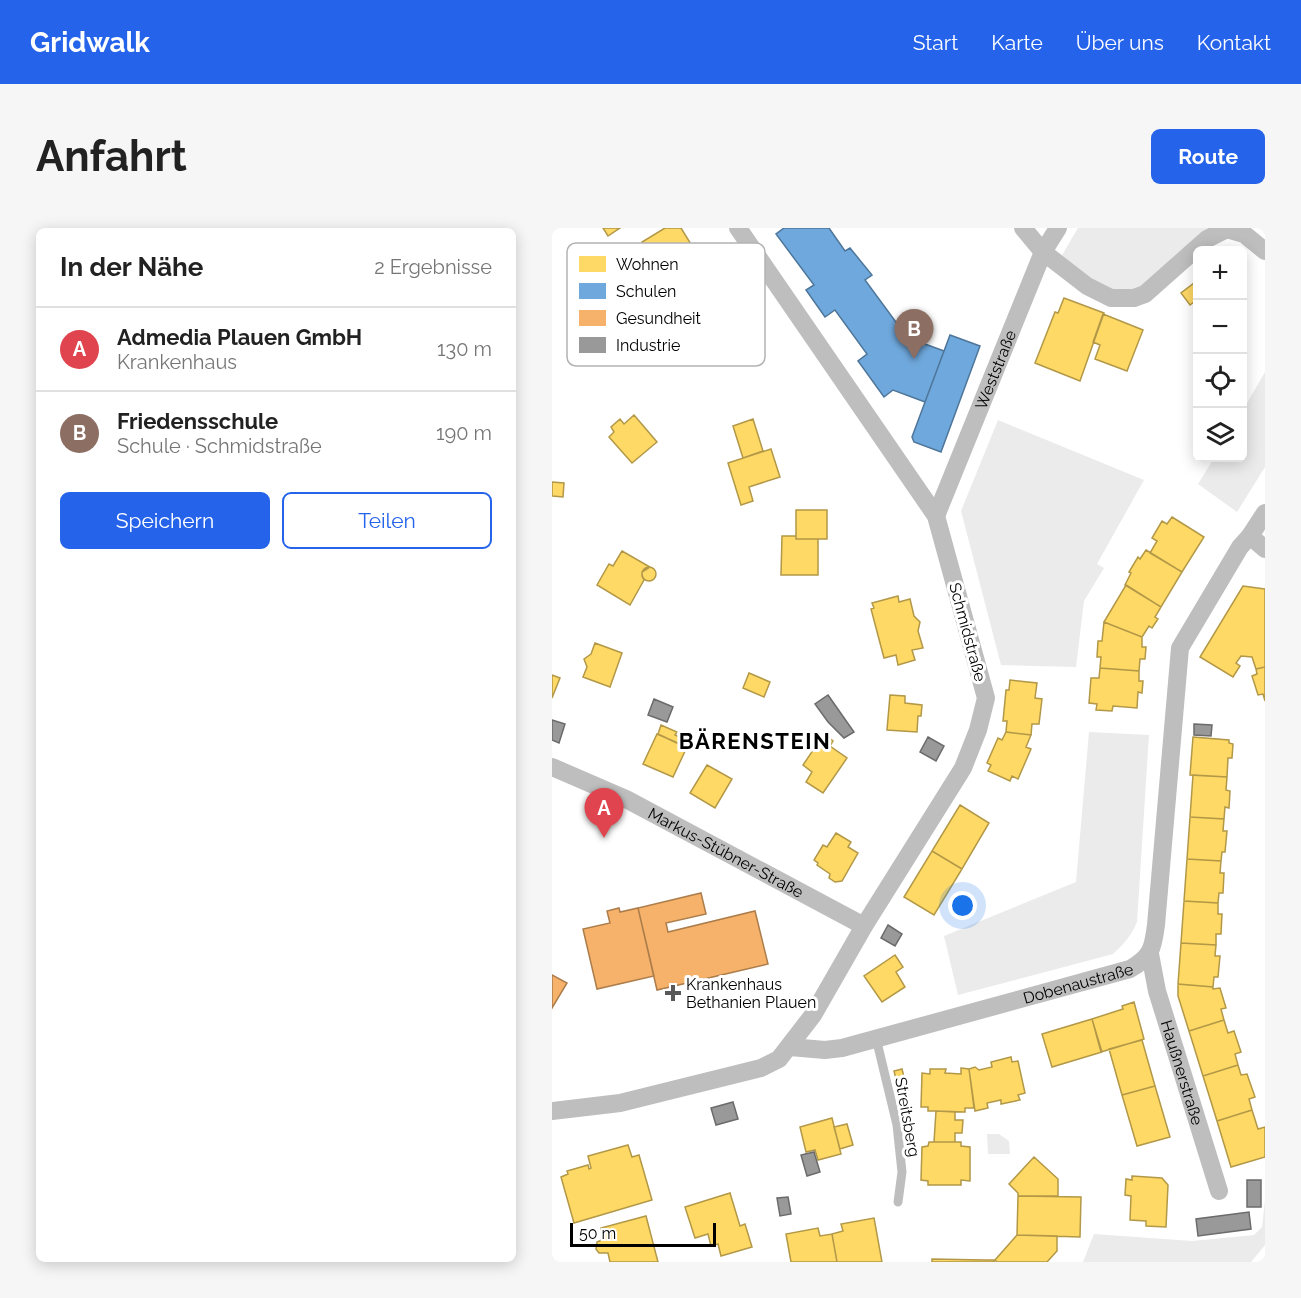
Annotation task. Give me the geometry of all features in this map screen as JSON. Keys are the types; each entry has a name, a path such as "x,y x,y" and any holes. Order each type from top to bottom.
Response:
{"street":[{"name":"Schmidstraße","path":"738,228 748,243"},
{"path":"1023,228 1043,252 1087,286 1111,298 1134,298 1145,294 1207,239 1227,229 1244,234 1265,250"},
{"name":"Weststraße","path":"936,516 1043,252 1058,228"},
{"name":"Schmidstraße","path":"765,267 936,516 986,698 978,730 963,768 864,926 813,1015 790,1047"},
{"name":"Dobenaustraße","path":"790,1047 825,1050 876,1038 1130,969 1150,954 1156,925 1180,648 1240,547 1265,513"},
{"path":"1250,536 1265,549"},
{"name":"Markus-Stübner-Straße","path":"552,767 626,799 864,926"},
{"name":"Haußnerstraße","path":"1150,954 1157,991 1219,1191"},
{"path":"552,1111 620,1103 761,1068 779,1059 790,1047"}],"lane":[{"name":"Streitsberg","path":"876,1038 897,1125 902,1172 898,1202"}],"shaded area":[{"path":"1078,228 1214,228 1136,292 1117,291 1094,282 1062,255"},
{"path":"1265,372 1265,467 1237,512 1198,484 1212,462 1247,462 1247,403"},
{"path":"998,420 1144,480 1097,564 1104,568 1084,601 1076,667 1001,665 961,511"},
{"path":"1089,732 1149,735 1135,927 1127,940 1113,954 958,995 944,936 1076,882"},
{"path":"987,1134 999,1134 1009,1141 1010,1154 988,1154"},
{"path":"1265,1200 1265,1245 1251,1262 1083,1262 1094,1234 1192,1241 1254,1235 1262,1227"}],"building: Wohnen":[{"path":"603,228 620,228 608,236"},
{"path":"665,228 681,228 690,243 643,243"},
{"path":"1193,284 1193,303 1190,305 1181,293"},
{"path":"1064,298 1104,313 1080,381 1035,363 1055,312 1058,313"},
{"path":"1103,314 1143,330 1127,371 1095,359 1100,345 1093,342"},
{"path":"634,415 657,442 632,463 609,437 614,432 611,427 620,419 624,424"},
{"path":"753,419 763,451 743,458 733,426"},
{"path":"771,449 780,477 749,487 753,501 741,505 728,463"},
{"path":"552,482 564,483 563,497 552,496"},
{"path":"796,510 827,510 827,539 796,539"},
{"path":"1172,517 1204,537 1182,572 1150,553 1157,541 1152,538 1162,521 1167,524"},
{"path":"782,536 796,536 796,539 818,539 818,575 781,575"},
{"path":"1146,550 1182,572 1161,607 1125,585 1131,573 1129,572 1138,557 1140,559"},
{"path":"622,551 650,567 642,572 644,580 630,605 597,585 609,564 613,566"},
{"path":"649,567 654,569 656,574 654,579 649,581 644,579 642,574 644,569"},
{"path":"1126,585 1161,607 1155,617 1158,619 1152,628 1149,626 1142,637 1104,622"},
{"path":"1243,586 1265,589 1265,667 1256,669 1252,657 1241,656 1236,663 1240,666 1233,677 1200,657"},
{"path":"898,596 899,602 910,599 914,616 920,622 918,631 923,648 912,650 915,660 898,665 896,655 884,658 871,609 874,608 872,603"},
{"path":"1104,622 1142,637 1142,647 1146,647 1145,659 1140,659 1139,671 1100,668 1101,657 1097,657 1098,641 1102,641"},
{"path":"595,643 622,653 610,687 583,677 587,667 584,659 591,654"},
{"path":"1265,667 1265,701 1263,694 1258,695 1252,676 1257,674 1256,669"},
{"path":"1100,668 1139,671 1139,681 1143,681 1142,693 1138,692 1137,708 1113,706 1112,711 1096,710 1097,704 1089,703 1091,678 1099,678"},
{"path":"749,673 770,682 764,697 743,688"},
{"path":"552,675 560,678 552,698"},
{"path":"1010,680 1037,683 1035,698 1042,699 1039,724 1032,724 1031,735 1006,732 1007,721 1003,721 1006,690 1009,690"},
{"path":"890,695 905,696 905,703 922,705 921,716 918,716 917,732 887,730"},
{"path":"661,725 677,732 675,735 686,740 683,746 658,734"},
{"path":"1006,732 1031,735 1026,747 1031,749 1018,779 1012,776 1010,781 988,771 991,765 987,763 998,738 1002,740"},
{"path":"657,734 687,747 673,777 643,764"},
{"path":"824,734 833,741 830,746 847,758 823,793 806,782 812,772 803,765"},
{"path":"1193,737 1229,740 1229,743 1233,744 1232,758 1228,758 1227,777 1190,775"},
{"path":"707,765 732,779 715,808 690,793"},
{"path":"1193,775 1227,777 1226,790 1230,791 1229,808 1225,807 1224,819 1190,817"},
{"path":"960,805 989,823 962,869 932,851"},
{"path":"1190,817 1224,819 1223,831 1227,831 1225,852 1222,852 1221,861 1187,859"},
{"path":"836,833 851,842 848,847 858,853 842,881 835,882 829,878 830,874 814,860 823,845 827,847"},
{"path":"932,851 962,869 934,915 904,897"},
{"path":"1187,859 1221,861 1220,873 1224,873 1223,893 1219,893 1218,903 1184,901"},
{"path":"1184,901 1218,903 1218,914 1222,914 1221,934 1216,934 1216,945 1181,943"},
{"path":"1181,943 1216,945 1215,956 1220,956 1218,977 1214,977 1213,987 1178,984"},
{"path":"895,955 903,967 896,972 905,987 882,1002 864,976"},
{"path":"1178,984 1220,988 1226,1008 1221,1009 1224,1020 1189,1031 1178,996"},
{"path":"1134,1002 1144,1039 1101,1052 1092,1019 1123,1009 1122,1006"},
{"path":"1092,1019 1102,1052 1052,1067 1042,1034"},
{"path":"1224,1020 1228,1033 1234,1031 1241,1052 1235,1054 1238,1065 1203,1076 1189,1031"},
{"path":"1142,1040 1155,1086 1122,1095 1109,1049"},
{"path":"1011,1057 1012,1062 1018,1061 1025,1093 1018,1095 1020,1100 1001,1104 1001,1100 987,1103 988,1108 975,1111 969,1069 975,1067 979,1070 992,1067 991,1062"},
{"path":"1238,1065 1241,1075 1247,1074 1255,1097 1249,1099 1252,1110 1217,1121 1203,1076"},
{"path":"961,1068 969,1069 974,1108 965,1108 965,1112 928,1111 928,1107 921,1107 922,1073 930,1074 930,1069 946,1069 945,1073 961,1074"},
{"path":"902,1069 905,1081 897,1083 894,1071"},
{"path":"1155,1086 1170,1137 1137,1146 1122,1095"},
{"path":"1252,1110 1258,1129 1265,1127 1265,1157 1231,1167 1217,1121"},
{"path":"936,1111 955,1112 955,1120 963,1120 962,1133 955,1133 955,1142 934,1142"},
{"path":"832,1118 841,1154 818,1160 815,1150 806,1152 800,1127"},
{"path":"847,1124 853,1145 840,1149 834,1127"},
{"path":"929,1142 961,1142 961,1146 970,1147 970,1181 961,1180 961,1185 928,1185 928,1181 921,1180 922,1147 928,1146"},
{"path":"628,1145 632,1157 639,1155 652,1200 574,1223 561,1177 568,1174 567,1171 588,1165 589,1169 591,1168 588,1156"},
{"path":"1034,1157 1058,1179 1058,1196 1018,1196 1009,1184"},
{"path":"1132,1176 1162,1178 1168,1185 1166,1227 1146,1226 1146,1221 1130,1220 1131,1196 1125,1195 1126,1179 1132,1180"},
{"path":"730,1193 740,1226 745,1224 752,1247 721,1256 718,1244 711,1246 708,1234 695,1238 685,1207"},
{"path":"1018,1196 1081,1197 1080,1237 1017,1235"},
{"path":"646,1216 658,1262 610,1262 608,1253 599,1253 596,1249 597,1242 604,1239 601,1228"},
{"path":"874,1218 882,1262 837,1262 832,1234 843,1231 841,1224"},
{"path":"818,1228 820,1236 832,1234 837,1262 791,1262 786,1234"},
{"path":"1017,1235 1057,1236 1057,1251 1047,1262 997,1262 995,1260"},
{"path":"932,1259 995,1260 994,1262 932,1262"}],"building: Schulen":[{"path":"784,228 829,228 845,251 850,248 872,275 865,280 901,329 909,326 916,332 914,340 944,351 925,402 893,390 884,397 858,361 867,354 835,310 825,317 806,290 814,285 776,234"},
{"path":"950,335 980,346 941,452 914,442 912,437"}],"building: Gesundheit":[{"path":"701,893 706,914 666,923 668,932 755,911 768,964 657,990 638,908"},
{"path":"619,908 620,912 638,908 654,976 597,989 583,929 610,923 607,911"},
{"path":"552,975 567,983 552,1008"}],"building: Industrie":[{"path":"828,695 854,732 844,738 815,704"},
{"path":"654,699 673,707 667,722 648,715"},
{"path":"552,720 565,724 559,743 552,740"},
{"path":"1194,724 1212,725 1211,736 1194,735"},
{"path":"928,737 944,746 936,761 920,752"},
{"path":"888,925 902,934 895,946 881,938"},
{"path":"733,1102 738,1119 716,1125 711,1108"},
{"path":"814,1152 820,1172 807,1176 801,1155"},
{"path":"1247,1180 1261,1180 1261,1207 1247,1207"},
{"path":"788,1197 791,1214 780,1216 777,1198"},
{"path":"1249,1212 1251,1229 1198,1236 1196,1219"}],"place":[{"name":"Friedensschule","path":"914,359"},
{"name":"Admedia Plauen GmbH","path":"604,838"},
{"name":"Krankenhaus Bethanien Plauen","path":"673,993"}],"district":[{"name":"BÄRENSTEIN","path":"755,741"}]}
